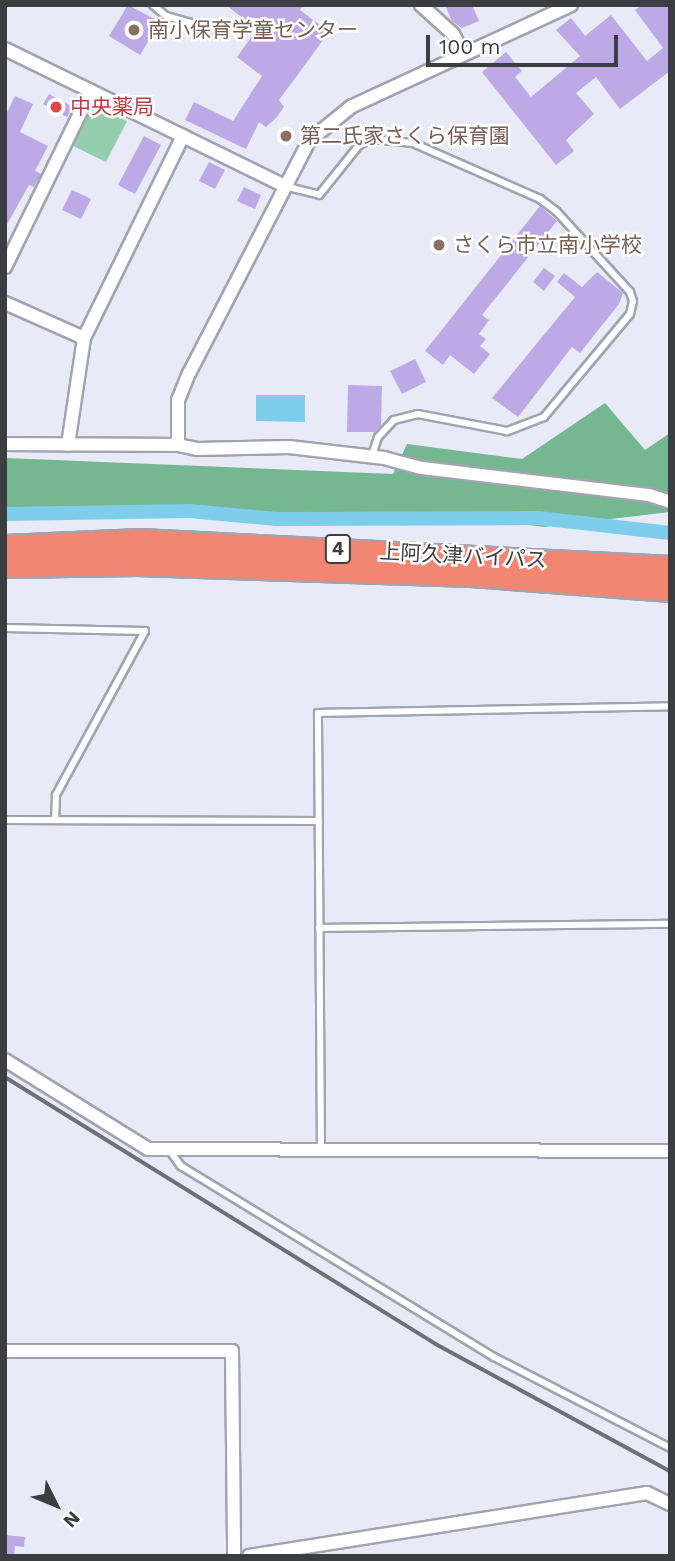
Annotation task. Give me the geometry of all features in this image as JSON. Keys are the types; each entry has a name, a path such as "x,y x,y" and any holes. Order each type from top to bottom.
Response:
{"highway":[{"name":"上阿久津バイパス","path":"5,547 140,541 670,568"},
{"name":"上阿久津バイパス","path":"5,565 137,563 471,574 670,589"}],"street":[{"path":"421,5 453,34 463,54"},
{"path":"178,445 178,400 282,185 309,141 327,122 463,54 571,5"},
{"path":"5,49 282,185"},
{"path":"5,267 91,91"},
{"path":"68,445 84,338 183,136"},
{"path":"5,303 84,338"},
{"path":"5,444 178,445 197,449 289,447 372,456 422,468 649,495 670,502"},
{"path":"5,1060 148,1149 670,1151"},
{"path":"5,1351 232,1350 234,1556"},
{"path":"249,1556 647,1493 670,1504"},
{"path":"352,1540 352,1556"}],"lane":[{"path":"153,5 166,16 226,33"},
{"path":"282,185 296,193 319,195 359,145 372,139 413,143 540,199 572,226 633,301 629,314 544,417 507,430 418,414 394,421 378,437 372,456"},
{"path":"5,628 145,631 56,795 55,820"},
{"path":"321,1150 318,713 670,706"},
{"path":"5,820 319,821"},
{"path":"319,928 670,924"},
{"path":"169,1149 181,1166 494,1357 670,1448"}],"green space":[{"path":"97,107 127,121 106,162 71,145 88,110"},
{"path":"605,403 645,450 670,433 670,512 544,527 444,514 5,509 5,458 393,474 407,444 522,459"}],"water":[{"path":"256,395 305,395 305,422 256,421"}],"building":[{"path":"128,5 160,22 140,55 109,36"},
{"path":"226,5 303,5 300,10 329,32 279,100 284,107 266,127 259,122 246,149 185,120 194,102 233,121 262,76 237,57 257,29"},
{"path":"445,5 472,5 479,21 462,28 452,21"},
{"path":"642,5 670,5 670,71 620,109 596,77 576,93 594,114 566,140 574,151 556,165 482,72 506,52 522,71 515,77 531,97 580,56 556,30 571,18 585,36 611,15 647,61 663,48 635,10"},
{"path":"49,94 73,107 67,117 43,104"},
{"path":"15,96 33,104 20,132 48,146 35,171 41,174 34,187 29,185 5,228 5,117"},
{"path":"144,136 161,145 135,194 118,185"},
{"path":"209,162 225,170 215,189 199,181"},
{"path":"244,187 261,195 255,209 237,201"},
{"path":"72,190 91,199 81,219 62,210"},
{"path":"540,206 557,221 482,315 489,320 479,334 486,339 480,346 490,354 474,374 450,355 443,365 425,351"},
{"path":"544,268 555,276 544,291 533,282"},
{"path":"597,272 623,293 619,304 580,353 572,347 518,417 492,398 575,297 557,282 564,273 582,287"},
{"path":"415,359 426,382 402,394 390,371"},
{"path":"348,385 382,386 381,426 375,432 347,432"},
{"path":"5,1535 25,1537 24,1547 15,1546 14,1556 5,1556"}],"waterway":[{"path":"5,514 190,511 277,519 538,518 670,533"}],"railway":[{"path":"5,1077 436,1344 670,1471"}],"place":[{"name":"南小保育学童センター","path":"134,30"},
{"name":"中央薬局","path":"56,107"},
{"name":"第二氏家さくら保育園","path":"286,136"},
{"name":"さくら市立南小学校","path":"439,245"}]}
